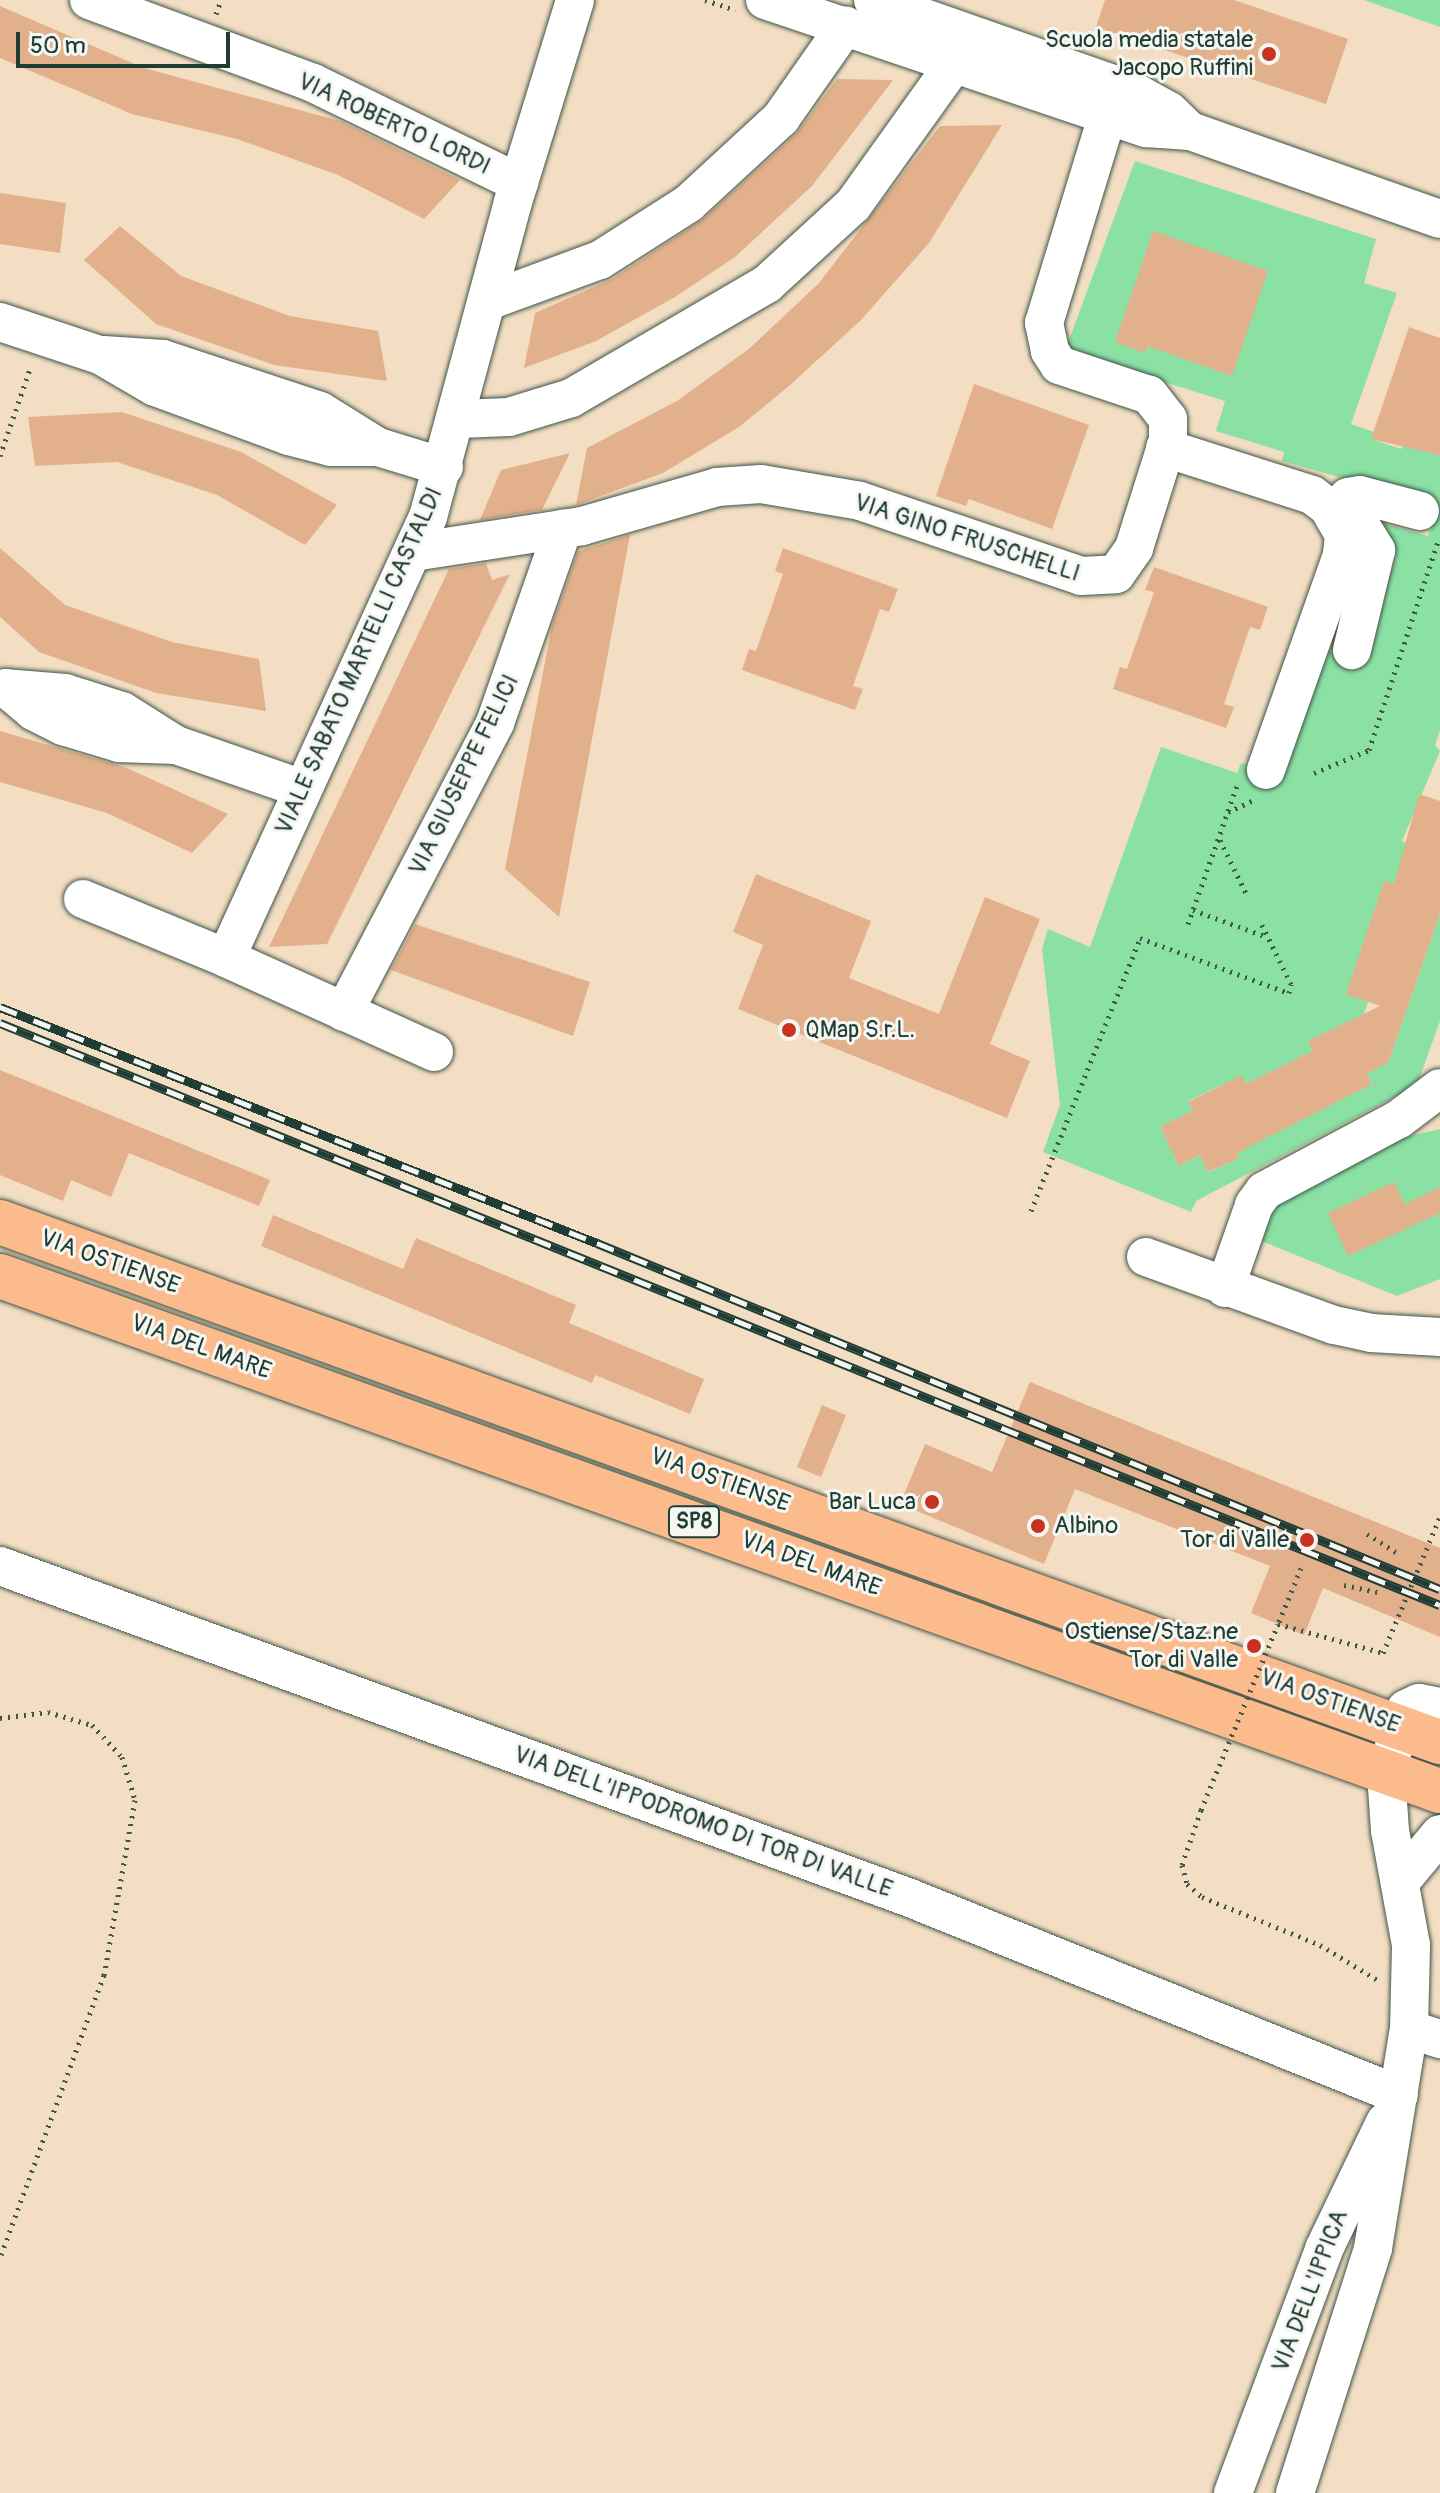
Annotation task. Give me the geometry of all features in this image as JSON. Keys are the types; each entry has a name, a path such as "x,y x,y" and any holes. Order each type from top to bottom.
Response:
{"main road":[{"name":"VIA OSTIENSE","path":"0,1222 1440,1742"},
{"name":"VIA DEL MARE","path":"0,1276 1440,1791"}],"street":[{"name":"VIA ROBERTO LORDI","path":"89,0 313,83 519,183"},
{"name":"VIALE SABATO MARTELLI CASTALDI","path":"226,958 300,788 413,552 444,467 491,300 519,183 575,0"},
{"path":"765,0 860,12 1122,86 1169,111 1190,131"},
{"path":"860,12 956,61 1146,128 1190,131 1440,219"},
{"path":"491,300 600,260 689,203 787,111 860,12"},
{"path":"459,419 509,417 571,398 767,284 853,205 956,61"},
{"name":"VIA GINO FRUSCHELLI","path":"413,552 563,529 717,487 772,485 860,501 1097,579 1116,574 1132,554 1165,448 1168,419 1155,399 1059,365 1045,334 1108,114"},
{"path":"2,321 102,356 163,359 320,411 378,447 444,467"},
{"path":"1165,448 1312,495 1335,515 1363,529 1376,550 1352,650"},
{"path":"1335,515 1348,497 1360,495 1430,523"},
{"path":"1253,774 1342,555 1344,535 1335,515"},
{"name":"VIA GIUSEPPE FELICI","path":"344,1012 491,731 563,529"},
{"path":"3,687 65,693 122,711 176,745 300,788"},
{"path":"83,899 226,958 434,1052"},
{"path":"1225,1288 1254,1205 1264,1191 1399,1119 1440,1090"},
{"path":"1146,1257 1225,1288 1352,1329 1440,1337"},
{"name":"VIA DELL'IPPODROMO DI TOR DI VALLE","path":"0,1566 910,1898 1399,2095"},
{"path":"1295,2493 1364,2280 1399,2095 1420,2025 1386,1772 1398,1726 1412,1705 1440,1707"},
{"path":"1401,1881 1440,1834"},
{"name":"VIA DELL'IPPICA","path":"1233,2493 1324,2249 1399,2095"}],"path":[{"path":"0,456 42,335"},
{"path":"1314,773 1369,750 1430,523"},
{"path":"1188,924 1219,838 1253,774"},
{"path":"1219,838 1246,893"},
{"path":"1193,910 1268,938"},
{"path":"1031,1211 1140,938 1289,993 1291,984 1262,925"},
{"path":"1278,1624 1383,1653 1440,1517"},
{"path":"1367,1534 1398,1553"},
{"path":"1301,1568 1201,1810 1182,1865 1187,1884 1202,1897 1320,1945 1366,1970 1420,2025"},
{"path":"1344,1585 1381,1593"},
{"path":"0,1718 48,1712 92,1725 122,1757 135,1800 104,1975 0,2258"}],"green space":[{"path":"1364,0 1440,0 1440,27"},
{"path":"1135,161 1376,239 1364,283 1397,293 1351,424 1374,432 1372,439 1401,449 1404,442 1440,455 1440,730 1435,745 1440,751 1402,841 1408,844 1394,884 1346,993 1368,1002 1359,1029 1350,1021 1308,1041 1313,1051 1246,1084 1241,1076 1188,1101 1193,1111 1160,1127 1179,1166 1200,1155 1209,1172 1239,1158 1236,1151 1372,1084 1367,1073 1388,1063 1440,914 1440,1021 1417,1085 1196,1201 1191,1212 1043,1152 1060,1105 1042,949 1048,929 1090,947 1161,747 1237,773 1241,763 1282,777 1327,651 1360,662 1396,558 1395,547 1377,522 1428,536 1438,505 1282,461 1284,452 1216,431 1225,401 1065,351"},
{"path":"1440,1129 1440,1279 1397,1296 1254,1238 1262,1212 1384,1142"}],"building":[{"name":"Scuola media statale Jacopo Ruffini","path":"1105,0 1234,0 1348,39 1326,104 1096,27"},
{"path":"0,6 144,68 340,121 460,180 424,219 338,175 237,139 132,114 0,58"},
{"path":"837,79 893,80 812,186 735,257 675,297 596,341 524,368 535,313 612,279 701,221 796,134"},
{"path":"1002,125 929,243 861,320 789,386 739,427 663,473 576,505 587,448 677,401 750,348 819,283 940,126"},
{"path":"0,193 66,203 60,253 0,244"},
{"path":"120,226 181,276 290,316 378,331 387,381 274,365 156,324 84,260"},
{"path":"1153,231 1268,271 1232,376 1147,346 1145,353 1115,342"},
{"path":"1409,327 1440,338 1440,455 1371,439"},
{"path":"974,384 1089,425 1052,529 969,499 966,506 936,496"},
{"path":"122,412 241,452 337,505 305,545 217,495 117,462 35,466 28,417"},
{"path":"570,453 542,510 480,520 501,470"},
{"path":"630,535 559,917 505,869 552,626 578,551"},
{"path":"0,548 65,605 172,642 259,659 266,711 156,693 39,652 0,617"},
{"path":"783,548 898,589 889,612 880,609 853,686 863,689 855,710 742,670 749,649 756,651 783,574 775,571"},
{"path":"486,563 492,580 510,574 327,944 269,947 449,569"},
{"path":"1154,567 1268,607 1260,630 1250,627 1224,704 1234,707 1226,728 1113,689 1120,667 1127,669 1154,592 1145,590"},
{"path":"0,731 127,768 228,814 192,853 107,813 0,782"},
{"path":"1419,794 1440,801 1440,914 1388,1063 1367,1073 1372,1084 1237,1153 1239,1158 1208,1172 1200,1155 1179,1166 1160,1127 1193,1111 1188,1102 1242,1075 1246,1084 1313,1051 1308,1041 1380,1006 1346,994 1384,881 1394,884"},
{"path":"756,874 871,921 849,978 939,1014 985,897 1040,919 990,1044 1030,1061 1007,1118 738,1009 763,945 733,932"},
{"path":"415,924 590,982 573,1036 391,970"},
{"path":"0,1070 270,1180 259,1206 129,1153 111,1197 71,1180 63,1201 0,1175"},
{"path":"1394,1182 1405,1204 1440,1187 1440,1213 1348,1256 1328,1213"},
{"path":"273,1215 403,1269 416,1238 576,1305 569,1323 704,1379 690,1414 595,1375 592,1383 261,1246"},
{"path":"1030,1382 1440,1548 1440,1637 1323,1588 1304,1635 1251,1613 1270,1566 1075,1489 1044,1564 900,1504 925,1444 992,1472"},
{"path":"822,1405 846,1415 821,1477 797,1467"}],"railway":[{"path":"0,1007 597,1243 1440,1589"},
{"path":"0,1023 1440,1605"}],"place":[{"name":"Scuola media statale Jacopo Ruffini","path":"1269,54"},
{"name":"QMap S.r.L.","path":"789,1030"},
{"name":"Bar Luca","path":"932,1502"},
{"name":"Albino","path":"1038,1526"},
{"name":"Tor di Valle","path":"1307,1540"},
{"name":"Ostiense/Staz.ne Tor di Valle","path":"1254,1646"}]}
